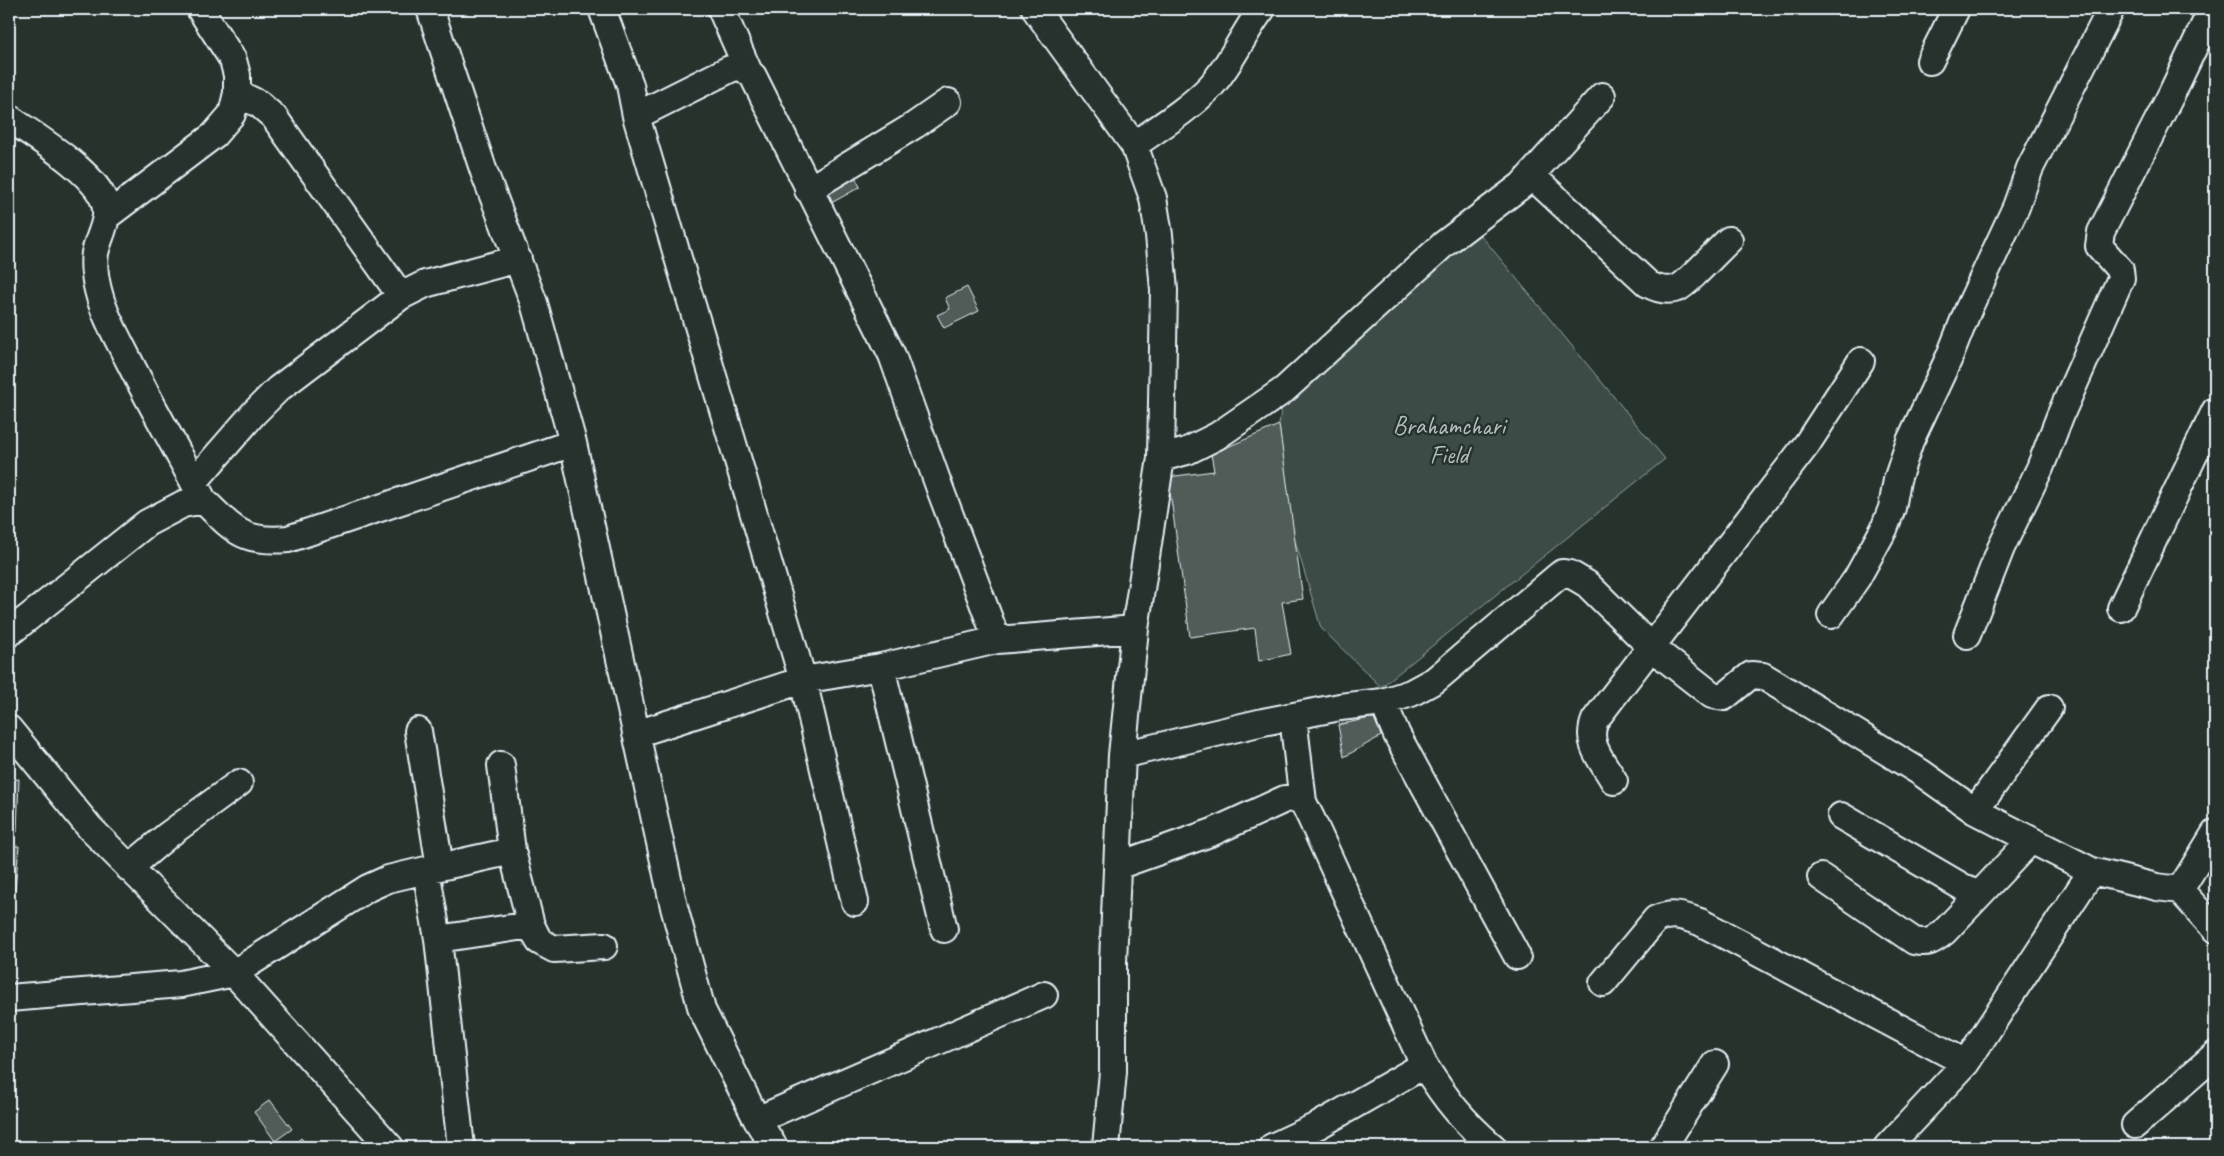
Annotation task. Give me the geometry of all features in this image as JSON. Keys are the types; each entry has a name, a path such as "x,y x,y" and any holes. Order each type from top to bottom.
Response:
{"street":[{"path":"107,216 214,135 232,114 237,94 233,60 200,9"},
{"path":"430,9 484,172 534,303 573,443 674,907 702,1010 757,1120 774,1147"},
{"path":"602,9 630,86 636,116 803,680 855,902"},
{"path":"721,9 748,70 753,76 808,190 892,355 940,489 998,640"},
{"path":"1035,9 1134,145 1153,198 1159,234 1163,281 1160,458 1135,629 1122,755 1113,962 1113,1072 1106,1147"},
{"path":"1134,145 1196,100 1211,86 1262,9"},
{"path":"1930,61 1956,9"},
{"path":"1831,615 1857,578 1884,529 1892,508 1897,480 1910,441 2016,207 2030,168 2111,9"},
{"path":"1967,635 2001,548 2040,468 2060,416 2121,278 2120,270 2098,246 2100,232 2172,93 2212,9"},
{"path":"636,116 730,69 741,66 748,70"},
{"path":"237,94 259,104 274,117 401,296"},
{"path":"1160,458 1187,451 1217,436 1284,390 1444,244 1522,185 1602,96"},
{"path":"808,190 915,125 948,102"},
{"path":"9,118 94,183 103,199 107,216 95,252 94,269 98,291 106,314 141,385 198,491 243,535 265,541 288,539 573,443"},
{"path":"1531,175 1648,284 1664,291 1679,288 1729,240"},
{"path":"9,633 147,523 183,504 198,491 254,413 278,389 401,296 425,284 518,259"},
{"path":"1614,781 1591,741 1591,731 1596,720 1807,444 1861,361"},
{"path":"2121,608 2215,411"},
{"path":"1122,755 1340,707 1383,702 1411,693 1434,680 1562,573 1577,577 1587,584 1651,647 1712,695 1718,697 1729,693 1752,675 1763,676 1920,772 1975,811 2030,840 2092,871 2157,887 2180,890 2215,928"},
{"path":"636,734 803,680 881,668 998,640 1135,629"},
{"path":"881,668 944,929"},
{"path":"1383,702 1397,735 1516,956"},
{"path":"1975,811 2049,708"},
{"path":"1292,717 1303,802 1424,1065 1453,1109 1493,1147"},
{"path":"9,729 90,828 234,973 390,1147"},
{"path":"418,731 461,1147"},
{"path":"501,765 512,851 532,925 539,941 554,949 604,946"},
{"path":"129,868 168,835 240,783"},
{"path":"1117,866 1213,832 1285,799 1293,797 1303,802"},
{"path":"1841,816 1978,896"},
{"path":"2180,890 2215,832"},
{"path":"1821,877 1914,941 1926,943 1933,941 1944,932 2030,840"},
{"path":"9,998 181,984 234,973 368,888 388,879 512,851"},
{"path":"1887,1147 1966,1063 2092,871"},
{"path":"1603,983 1656,919 1667,914 1679,914 1700,922 1966,1063"},
{"path":"438,939 532,925"},
{"path":"757,1120 1044,995"},
{"path":"2134,1124 2215,1055"},
{"path":"1663,1147 1715,1064"},
{"path":"1272,1147 1319,1125 1424,1065"}],"green space":[{"name":"Brahamchari Field","path":"1470,222 1665,459 1381,687 1321,628 1294,537 1279,425 1284,390"}],"building":[{"path":"851,168 860,187 833,202 823,183"},
{"path":"967,287 979,311 944,328 937,315 950,309 945,298"},
{"path":"1279,425 1303,599 1282,602 1291,654 1259,661 1255,628 1190,637 1168,477 1214,471 1211,454"},
{"path":"1374,717 1381,736 1344,757 1338,725"},
{"path":"19,779 17,832 9,832 9,780"},
{"path":"19,846 15,890 9,891 9,847"},
{"path":"270,1100 292,1129 275,1141 254,1112"},
{"path":"301,1138 309,1147 291,1147"}]}
